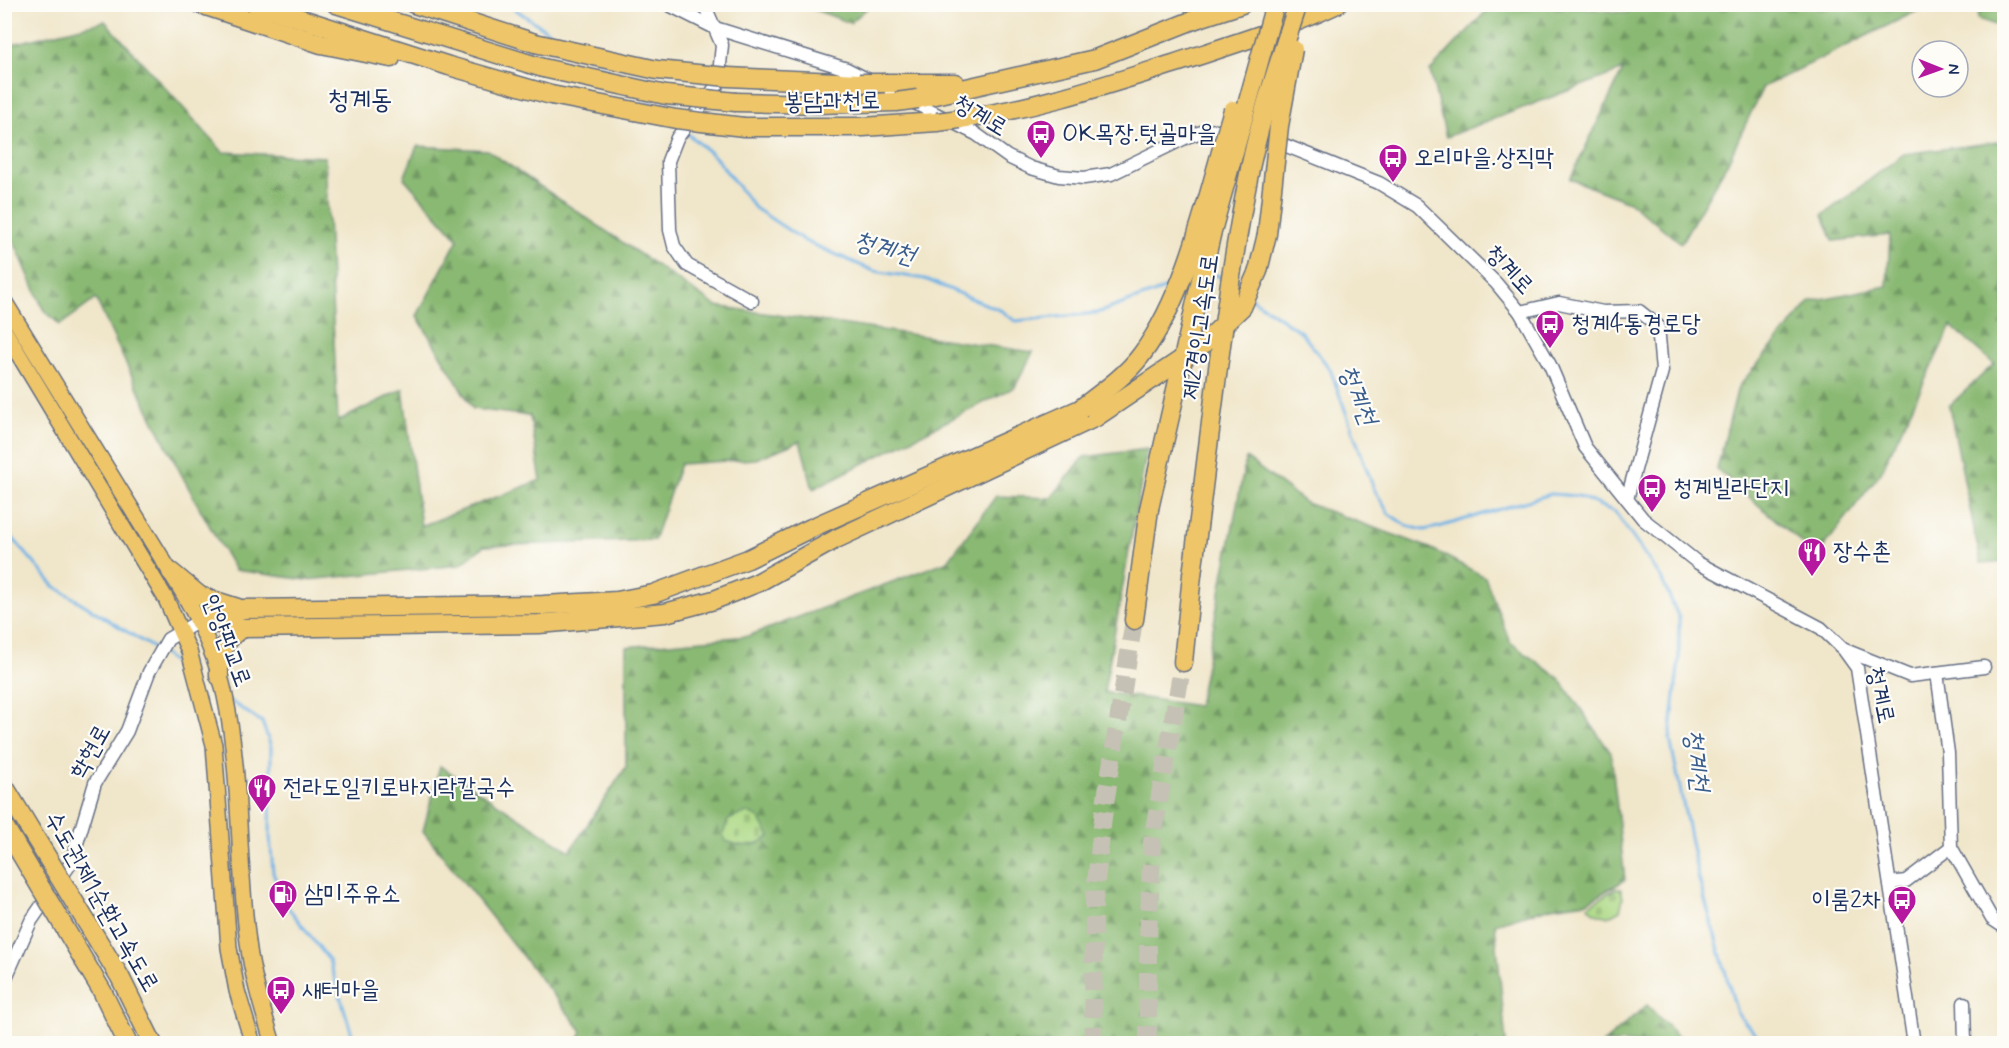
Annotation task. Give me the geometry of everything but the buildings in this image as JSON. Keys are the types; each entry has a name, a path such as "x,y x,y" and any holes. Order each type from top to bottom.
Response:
{"highway":[{"name":"봉담과천로","path":"200,4 321,44 449,66"},
{"name":"봉담과천로","path":"255,4 449,66 551,95 676,119 744,127 863,127 937,122 1000,113 1065,97 1284,29 1337,4"},
{"name":"봉담과천로","path":"336,4 543,68 666,95 736,102 818,104 896,102 993,84 1095,59 1196,19 1242,4"},
{"name":"봉담과천로","path":"414,4 536,43 657,70 723,81 993,84"},
{"name":"봉담과천로","path":"1196,19 1221,4"},
{"path":"199,621 243,609 543,605 617,601 653,594 748,559 811,528 1088,413 1141,356 1160,326 1186,264 1265,4"},
{"name":"제2경인고속도로","path":"1134,620 1149,509 1212,231 1275,4"},
{"name":"제2경인고속도로","path":"1184,662 1192,575 1225,318 1247,182 1275,75 1298,4"},
{"path":"199,621 244,628 540,624 665,613 714,600 757,583 836,539 1088,413 1200,347 1242,307 1258,271 1267,234 1279,126 1295,38 1305,4"},
{"name":"봉담과천로","path":"1212,51 1314,4"},
{"path":"171,572 207,600 243,609"},
{"path":"220,681 219,662 226,643 233,634 244,628"},
{"name":"수도권제1순환고속도로","path":"4,786 120,977 153,1044"},
{"name":"수도권제1순환고속도로","path":"4,826 102,991 128,1044"}],"main road":[{"name":"안양판교로","path":"4,301 199,621 220,681 231,734 248,945 262,1008 273,1044"},
{"name":"안양판교로","path":"4,330 166,599 181,630 196,674 214,745 229,948 237,991 253,1044"}],"street":[{"name":"청계로","path":"667,4 714,28 847,69 976,134 1008,157 1031,168 1059,176 1084,178 1111,174 1189,136 1205,131 1242,128 1379,183 1417,206 1496,283 1520,312 1551,365 1585,447 1644,519 1698,562 1821,628 1844,650 1857,668 1914,1044"},
{"path":"704,4 722,45 723,81 676,138 668,161 670,230 674,246 687,265 752,301"},
{"path":"713,4 714,28"},
{"path":"1520,312 1559,303 1603,312 1639,311 1658,326 1662,371 1627,499"},
{"name":"학현로","path":"4,982 31,921 71,863 95,783 127,731 149,672 165,648 168,639 199,621"},
{"path":"1844,650 1910,676 1984,667"},
{"path":"1937,673 1948,753 1951,847 1992,919 2004,927"},
{"path":"1890,883 1906,881 1951,847"},
{"path":"1964,1003 1965,1044"}],"green space":[{"path":"1634,4 1929,5 1763,87 1727,164 1681,243 1629,202 1570,179 1623,70 1446,137 1430,71 1492,5 1560,5 1627,13"},
{"path":"802,5 871,5 850,23"},
{"path":"1978,5 2004,5 2004,28 1978,19"},
{"path":"105,21 223,152 325,157 338,421 403,389 421,526 541,480 530,416 473,409 417,316 458,239 404,178 417,146 487,150 716,306 1033,352 1015,387 813,489 800,441 756,459 680,464 654,540 484,546 460,565 307,580 235,570 162,437 96,299 60,325 43,309 16,246 5,228 5,46"},
{"path":"2004,141 2004,561 1981,563 1949,406 1994,364 1951,326 1881,472 1817,556 1717,469 1738,387 1811,301 1887,286 1890,235 1833,241 1823,215 1904,154"},
{"path":"1147,449 1104,692 1198,706 1246,458 1306,503 1430,548 1485,577 1510,642 1560,679 1611,753 1625,880 1587,902 1551,907 1495,924 1506,1043 577,1044 582,1031 423,831 440,766 570,851 626,767 626,647 748,636 948,561 996,496 1051,498 1084,457"},
{"path":"747,812 759,818 770,837 749,845 738,845 726,841 723,834 728,820"},
{"path":"1616,888 1621,889 1623,899 1620,910 1608,917 1596,913 1588,906"},
{"path":"1647,1005 1684,1043 1603,1043"}],"waterway":[{"name":"청계천","path":"507,4 563,41"},
{"name":"청계천","path":"599,65 616,76"},
{"name":"청계천","path":"645,99 656,108"},
{"name":"청계천","path":"687,133 715,157 755,208 805,241 874,271 925,279 1002,311 1015,321 1097,313 1170,287"},
{"name":"청계천","path":"1208,276 1215,274 1223,279"},
{"name":"청계천","path":"1251,298 1301,332 1330,369 1374,489 1389,514 1407,526 1424,530 1551,494 1578,496 1615,512 1661,578 1679,618 1679,659 1670,739 1698,876 1737,1013 1764,1044"},
{"path":"4,528 54,586 158,651"},
{"path":"164,655 188,672"},
{"path":"203,682 218,692"},
{"path":"230,701 262,722 271,747 270,836 273,873 287,906 329,960 355,1044"}],"tunnel":[{"path":"1093,1044 1094,901 1103,817 1134,620"},
{"path":"1148,1044 1148,938 1152,842 1183,662"}],"place":[{"name":"OK목장.텃골마을","path":"1041,160"},
{"name":"오리마을.상직막","path":"1393,184"},
{"name":"청계4통경로당","path":"1550,350"},
{"name":"청계빌라단지","path":"1652,514"},
{"name":"장수촌","path":"1812,578"},
{"name":"전라도일키로바지락칼국수","path":"262,814"},
{"name":"삼미주유소","path":"283,920"},
{"name":"이룸2차","path":"1902,926"},
{"name":"새터마을","path":"281,1016"}],"district":[{"name":"청계동","path":"360,100"}]}
